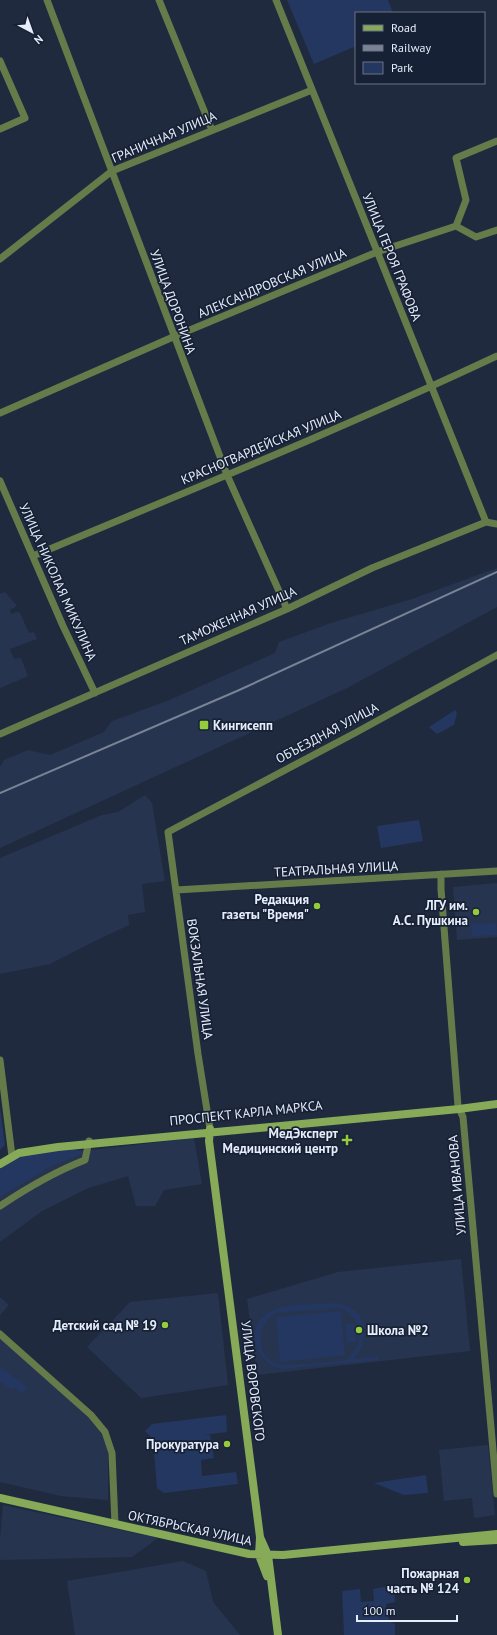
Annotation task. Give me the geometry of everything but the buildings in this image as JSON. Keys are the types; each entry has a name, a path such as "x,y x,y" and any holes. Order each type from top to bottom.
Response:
{"street":[{"name":"УЛИЦА ДОРОНИНА","path":"47,0 173,337 227,475 287,609"},
{"path":"159,0 212,130"},
{"name":"УЛИЦА ГЕРОЯ ГРАФОВА","path":"276,0 486,522"},
{"path":"0,61 25,118 0,129"},
{"name":"ГРАНИЧНАЯ УЛИЦА","path":"0,259 112,171 312,90"},
{"path":"497,141 456,158 466,200 456,226 476,238 497,230"},
{"name":"АЛЕКСАНДРОВСКАЯ УЛИЦА","path":"0,413 173,337 377,252 456,226"},
{"name":"КРАСНОГВАРДЕЙСКАЯ УЛИЦА","path":"33,556 227,475 432,386 497,356"},
{"name":"УЛИЦА НИКОЛАЯ МИКУЛИНА","path":"0,481 63,626 95,693"},
{"path":"486,522 497,524"},
{"name":"ТАМОЖЕННАЯ УЛИЦА","path":"0,734 287,609 372,568 486,522"},
{"name":"ОБЪЕЗДНАЯ УЛИЦА","path":"168,832 497,656"},
{"name":"ВОКЗАЛЬНАЯ УЛИЦА","path":"168,832 198,1054 210,1130"},
{"name":"ТЕАТРАЛЬНАЯ УЛИЦА","path":"176,890 497,871"},
{"name":"УЛИЦА ИВАНОВА","path":"441,874 458,1107 463,1117 464,1124 497,1494"},
{"path":"0,1060 12,1154 0,1164"},
{"name":"ПРОСПЕКТ КАРЛА МАРКСА","path":"0,1161 19,1150 210,1130 458,1107 497,1100"},
{"path":"458,1107 497,1104"},
{"name":"УЛИЦА ВОРОВСКОГО","path":"210,1130 209,1142 260,1537 278,1635"},
{"path":"0,1206 27,1188 84,1160 89,1142"},
{"path":"0,1334 91,1415 105,1432 112,1453 115,1524"},
{"name":"ОКТЯБРЬСКАЯ УЛИЦА","path":"0,1498 264,1558 497,1534"},
{"path":"0,1503 155,1536 257,1561 264,1558 497,1540"},
{"path":"264,1558 273,1635"}],"shaded area":[{"path":"497,568 497,607 347,688 0,848 0,767 4,760 28,750 50,755 104,732 112,721 167,701 275,653 279,642 331,623 412,599"},
{"path":"5,592 17,606 10,610 11,614 17,612 20,613 29,633 34,632 37,639 10,649 14,659 21,658 28,676 0,688 0,594"},
{"path":"145,795 152,803 165,881 142,884 145,912 128,915 129,925 50,964 0,974 0,858 102,815 118,812"},
{"name":"ЛГУ им. А.С. Пушкина","path":"497,883 497,937 457,940 453,887"},
{"path":"194,1138 202,1184 164,1190 155,1206 136,1206 128,1176 88,1188 42,1211 0,1242 0,1166 58,1147 83,1151"},
{"name":"Школа №2","path":"461,1259 470,1351 257,1375 247,1299 338,1272"},
{"name":"Детский сад № 19","path":"218,1293 228,1385 141,1398 87,1347 130,1302"},
{"path":"0,1297 9,1305 0,1315"},
{"path":"0,1338 85,1414 108,1442 108,1500 61,1496 0,1482"},
{"path":"488,1445 495,1515 474,1518 472,1498 444,1501 439,1450"},
{"path":"3,1505 158,1538 132,1557 0,1560"},
{"path":"183,1561 206,1571 213,1602 240,1635 75,1635 67,1581"}],"green space":[{"path":"287,0 388,0 393,12 355,12 355,46 314,64"},
{"path":"455,710 457,713 454,725 437,734 429,727"},
{"path":"419,820 423,841 381,848 377,826"},
{"path":"496,923 497,935 472,936 471,924"},
{"path":"0,1108 5,1145 0,1150"},
{"path":"58,1147 83,1151 82,1154 53,1165 0,1197 0,1166 19,1153"},
{"path":"337,1303 347,1306 355,1311 361,1318 364,1325 365,1334 363,1343 353,1359 378,1357 379,1360 282,1369 271,1365 263,1358 258,1350 255,1340 255,1331 259,1322 266,1314 282,1307 306,1304","holes":["341,1308 349,1313 358,1326 360,1333 356,1348 345,1360 312,1364 279,1364 271,1361 262,1349 261,1333 264,1325 269,1318 276,1313"]},
{"path":"341,1311 345,1355 280,1362 276,1317"},
{"path":"354,1323 356,1342 347,1343 345,1324"},
{"path":"0,1368 27,1387 22,1394 14,1387 12,1390 0,1381"},
{"path":"226,1415 227,1432 204,1435 210,1435 214,1458 201,1460 202,1476 236,1472 238,1484 164,1493 157,1488 153,1439 145,1431 152,1424"},
{"path":"426,1475 428,1493 404,1495 374,1483"},
{"path":"394,1585 395,1602 386,1604 389,1621 395,1624 395,1635 344,1635 342,1591 360,1589 361,1602 374,1601 373,1589"}],"railway":[{"path":"0,793 237,691 497,572"}],"place":[{"name":"Кингисепп","path":"204,725"},
{"name":"Редакция газеты \"Время\"","path":"317,906"},
{"name":"ЛГУ им. А.С. Пушкина","path":"476,912"},
{"name":"МедЭксперт Медицинский центр","path":"347,1140"},
{"name":"Детский сад № 19","path":"165,1325"},
{"name":"Школа №2","path":"359,1330"},
{"name":"Прокуратура","path":"227,1444"},
{"name":"Пожарная часть № 124","path":"467,1580"}]}
